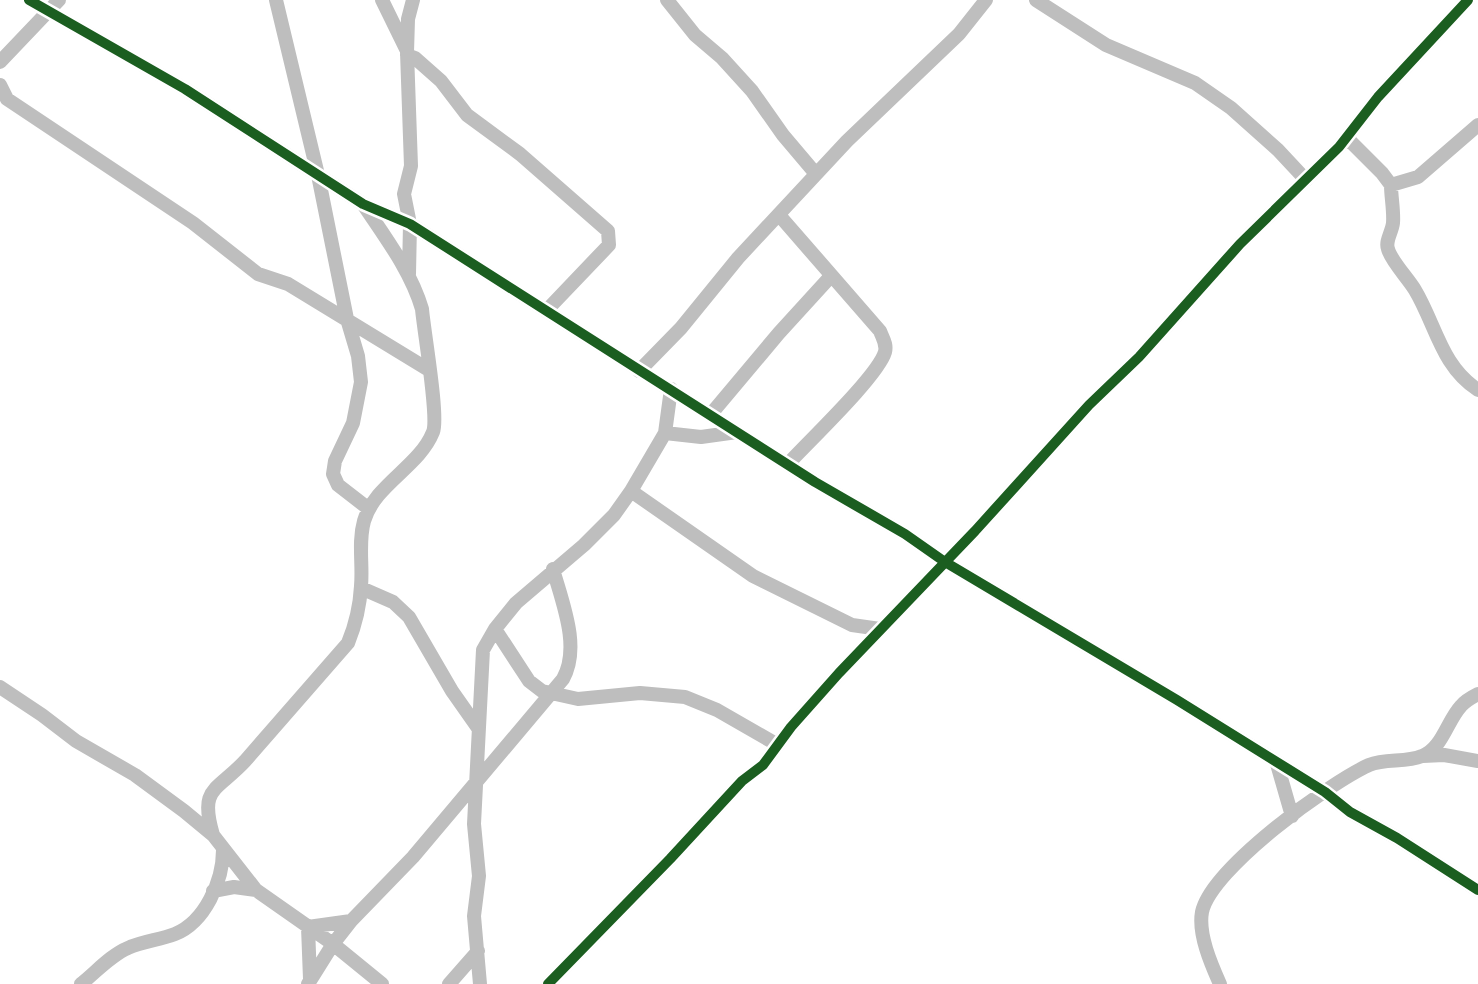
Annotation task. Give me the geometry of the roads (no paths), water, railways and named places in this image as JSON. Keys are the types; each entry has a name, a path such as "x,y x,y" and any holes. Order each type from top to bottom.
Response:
{"street":[{"path":"29,0 185,89 363,204 411,224 847,501 1177,700 1325,792 1350,812 1397,838 1478,890"},
{"path":"0,62 59,0"},
{"path":"65,0 75,27"},
{"path":"276,0 358,356 361,382 353,423 335,461 333,474 338,485 369,509"},
{"path":"383,0 407,53 441,81 467,115 520,154 608,231 609,245 546,311"},
{"path":"409,275 411,224 404,194 411,166 407,53 408,19 413,0"},
{"path":"667,0 695,35 722,58 752,91 783,135 816,174"},
{"path":"639,371 681,328 738,258 816,174 959,34 986,0"},
{"path":"1036,0 1106,45 1195,83 1230,108 1278,150 1306,180"},
{"path":"548,984 743,781 763,765 791,727 880,629 1139,357 1231,253 1347,138 1378,97 1468,0"},
{"path":"0,85 7,99 193,223 258,274 288,285 429,370"},
{"path":"1391,185 1419,177 1478,125"},
{"path":"1347,138 1391,185 1393,222 1386,246 1421,299 1437,340 1453,367 1478,390"},
{"path":"213,835 206,808 212,790 245,761 348,643 354,629 361,588 364,523 369,509 426,444 436,424 422,309 409,275 363,204"},
{"path":"779,215 880,331 886,345 884,356 858,389 788,464"},
{"path":"711,414 831,276"},
{"path":"480,984 474,916 479,876 474,824 484,650 495,629 516,603 584,545 614,514 631,491 665,433 671,389"},
{"path":"665,433 701,437 737,432"},
{"path":"631,491 753,576 852,625 880,629"},
{"path":"309,981 351,921 413,857 563,679 569,660 566,619 553,569"},
{"path":"361,588 393,602 410,617 452,691 478,728"},
{"path":"495,629 529,681 550,693 578,699 640,693 685,698 717,710 778,745"},
{"path":"0,687 76,740 135,775 213,835 256,890 333,944 382,984"},
{"path":"1422,756 1437,743 1461,706 1478,694"},
{"path":"1220,984 1203,933 1202,914 1206,899 1218,882 1249,849 1325,792 1370,765 1387,760 1444,755 1478,761"},
{"path":"1277,764 1292,816"},
{"path":"82,984 129,947 155,941 188,927 196,920 221,874 223,850"},
{"path":"213,891 234,887 256,890"},
{"path":"308,927 351,921"},
{"path":"308,927 309,981"},
{"path":"449,984 478,951"}]}
